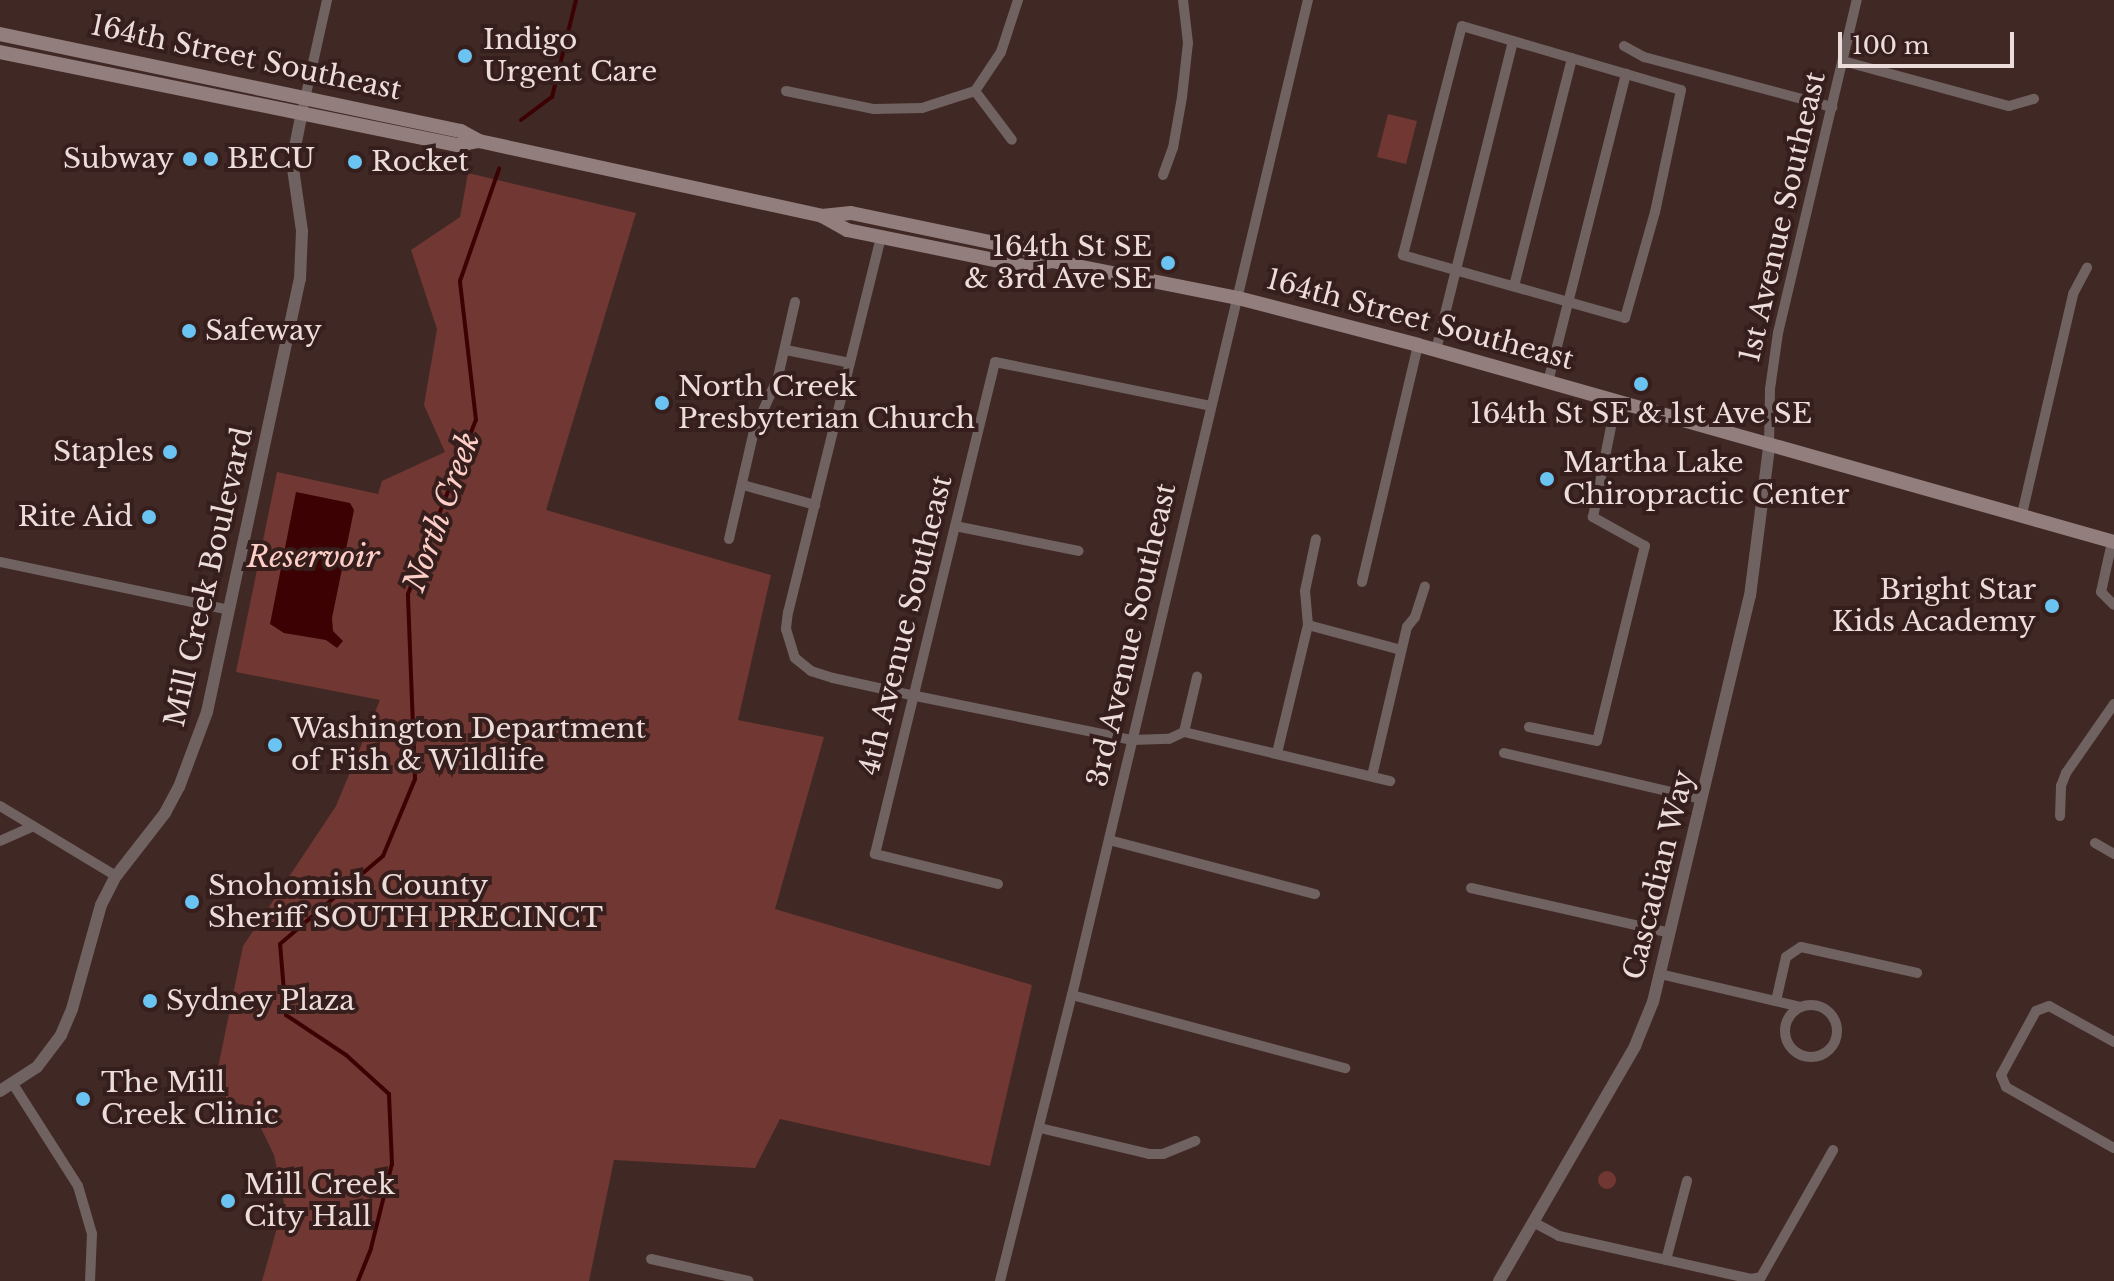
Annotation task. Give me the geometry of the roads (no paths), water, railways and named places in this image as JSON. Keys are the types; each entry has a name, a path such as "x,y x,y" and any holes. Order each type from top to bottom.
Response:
{"main road":[{"name":"164th Street Southeast","path":"0,34 461,131 479,141 822,216 847,230 1024,266 1052,261"},
{"name":"164th Street Southeast","path":"0,52 458,145 479,141"},
{"name":"164th Street Southeast","path":"822,216 851,213 1024,249 1052,261 1238,298 1436,350 1769,447 2022,514 2113,542"}],"street":[{"path":"302,112 327,0"},
{"path":"786,91 874,109 922,108 975,91 1001,52 1018,0"},
{"path":"1163,175 1173,148 1182,97 1188,43 1183,0"},
{"name":"3rd Avenue Southeast","path":"1000,1281 1072,995 1308,0"},
{"name":"1st Avenue Southeast","path":"1769,447 1770,389 1778,333 1857,0"},
{"path":"1462,26 1513,41 1681,90 1655,212 1625,318 1403,255 1462,26"},
{"path":"1436,350 1459,270 1513,41"},
{"path":"1624,46 1644,57 1832,107"},
{"path":"1514,286 1572,58"},
{"path":"1843,61 2009,106 2034,99"},
{"path":"1548,382 1626,74"},
{"path":"975,91 1012,140"},
{"name":"Mill Creek Boulevard","path":"0,1091 42,1061 67,1024 96,919 116,876 165,813 187,769 213,689 300,279 302,231 292,162 302,112"},
{"path":"881,237 786,629 795,658 811,671 911,695 1132,740 1169,739 1184,732 1390,781"},
{"path":"2022,514 2073,294 2087,268"},
{"path":"729,539 754,431 778,377 795,302"},
{"path":"1362,582 1418,345"},
{"path":"786,350 850,363"},
{"name":"4th Avenue Southeast","path":"998,884 875,854 911,695 995,362 1211,406"},
{"path":"1529,727 1597,741 1645,546 1593,517 1616,402"},
{"name":"Cascadian Way","path":"1499,1281 1635,1046 1660,974 1750,596 1769,447"},
{"path":"743,485 815,505"},
{"path":"955,526 1079,551"},
{"path":"1277,753 1308,625 1305,591 1316,539"},
{"path":"2113,542 2101,592 2114,605"},
{"path":"0,562 229,610"},
{"path":"1372,776 1401,650 1425,587"},
{"path":"1308,625 1401,650"},
{"path":"1184,732 1197,677"},
{"path":"2060,816 2061,786 2066,773 2114,704"},
{"path":"1504,753 1702,799"},
{"path":"0,806 116,876"},
{"path":"0,841 33,826"},
{"path":"1109,840 1315,894"},
{"path":"2095,843 2114,854"},
{"path":"1471,888 1670,933"},
{"path":"1776,1001 1786,957 1801,947 1917,973"},
{"path":"1660,974 1801,1007 1815,1005 1825,1009 1836,1025 1833,1045 1816,1056 1797,1053 1785,1036 1789,1017 1801,1007"},
{"path":"1072,995 1345,1068"},
{"path":"2114,1042 2049,1006 2036,1011 2001,1075 2006,1087 2114,1148"},
{"path":"13,1084 78,1186 92,1234 90,1281"},
{"path":"1040,1128 1149,1154 1163,1154 1195,1141"},
{"path":"1533,1222 1559,1236 1739,1277 1761,1277 1833,1150"},
{"path":"1666,1260 1687,1181"},
{"path":"651,1259 749,1281"}],"water":[{"name":"Reservoir","path":"296,492 350,503 354,510 332,618 333,631 343,641 337,648 326,640 284,633 270,624"}],"waterway":[{"name":"North Creek","path":"521,120 552,97 576,0"},
{"name":"North Creek","path":"358,1281 371,1248 392,1164 389,1094 346,1055 286,1015 280,944 383,856 415,779 408,594 476,420 460,281 499,169"}],"place":[{"name":"Indigo Urgent Care","path":"465,56"},
{"name":"Subway","path":"190,159"},
{"name":"BECU","path":"211,159"},
{"name":"Rocket","path":"355,162"},
{"name":"164th St SE & 3rd Ave SE","path":"1168,263"},
{"name":"Safeway","path":"189,331"},
{"name":"164th St SE & 1st Ave SE","path":"1641,384"},
{"name":"North Creek Presbyterian Church","path":"662,403"},
{"name":"Staples","path":"170,452"},
{"name":"Martha Lake Chiropractic Center","path":"1547,479"},
{"name":"Rite Aid","path":"149,517"},
{"name":"Bright Star Kids Academy","path":"2052,606"},
{"name":"Washington Department of Fish & Wildlife","path":"275,745"},
{"name":"Snohomish County Sheriff SOUTH PRECINCT","path":"192,902"},
{"name":"Sydney Plaza","path":"150,1001"},
{"name":"The Mill Creek Clinic","path":"83,1099"},
{"name":"Mill Creek City Hall","path":"228,1201"}]}
